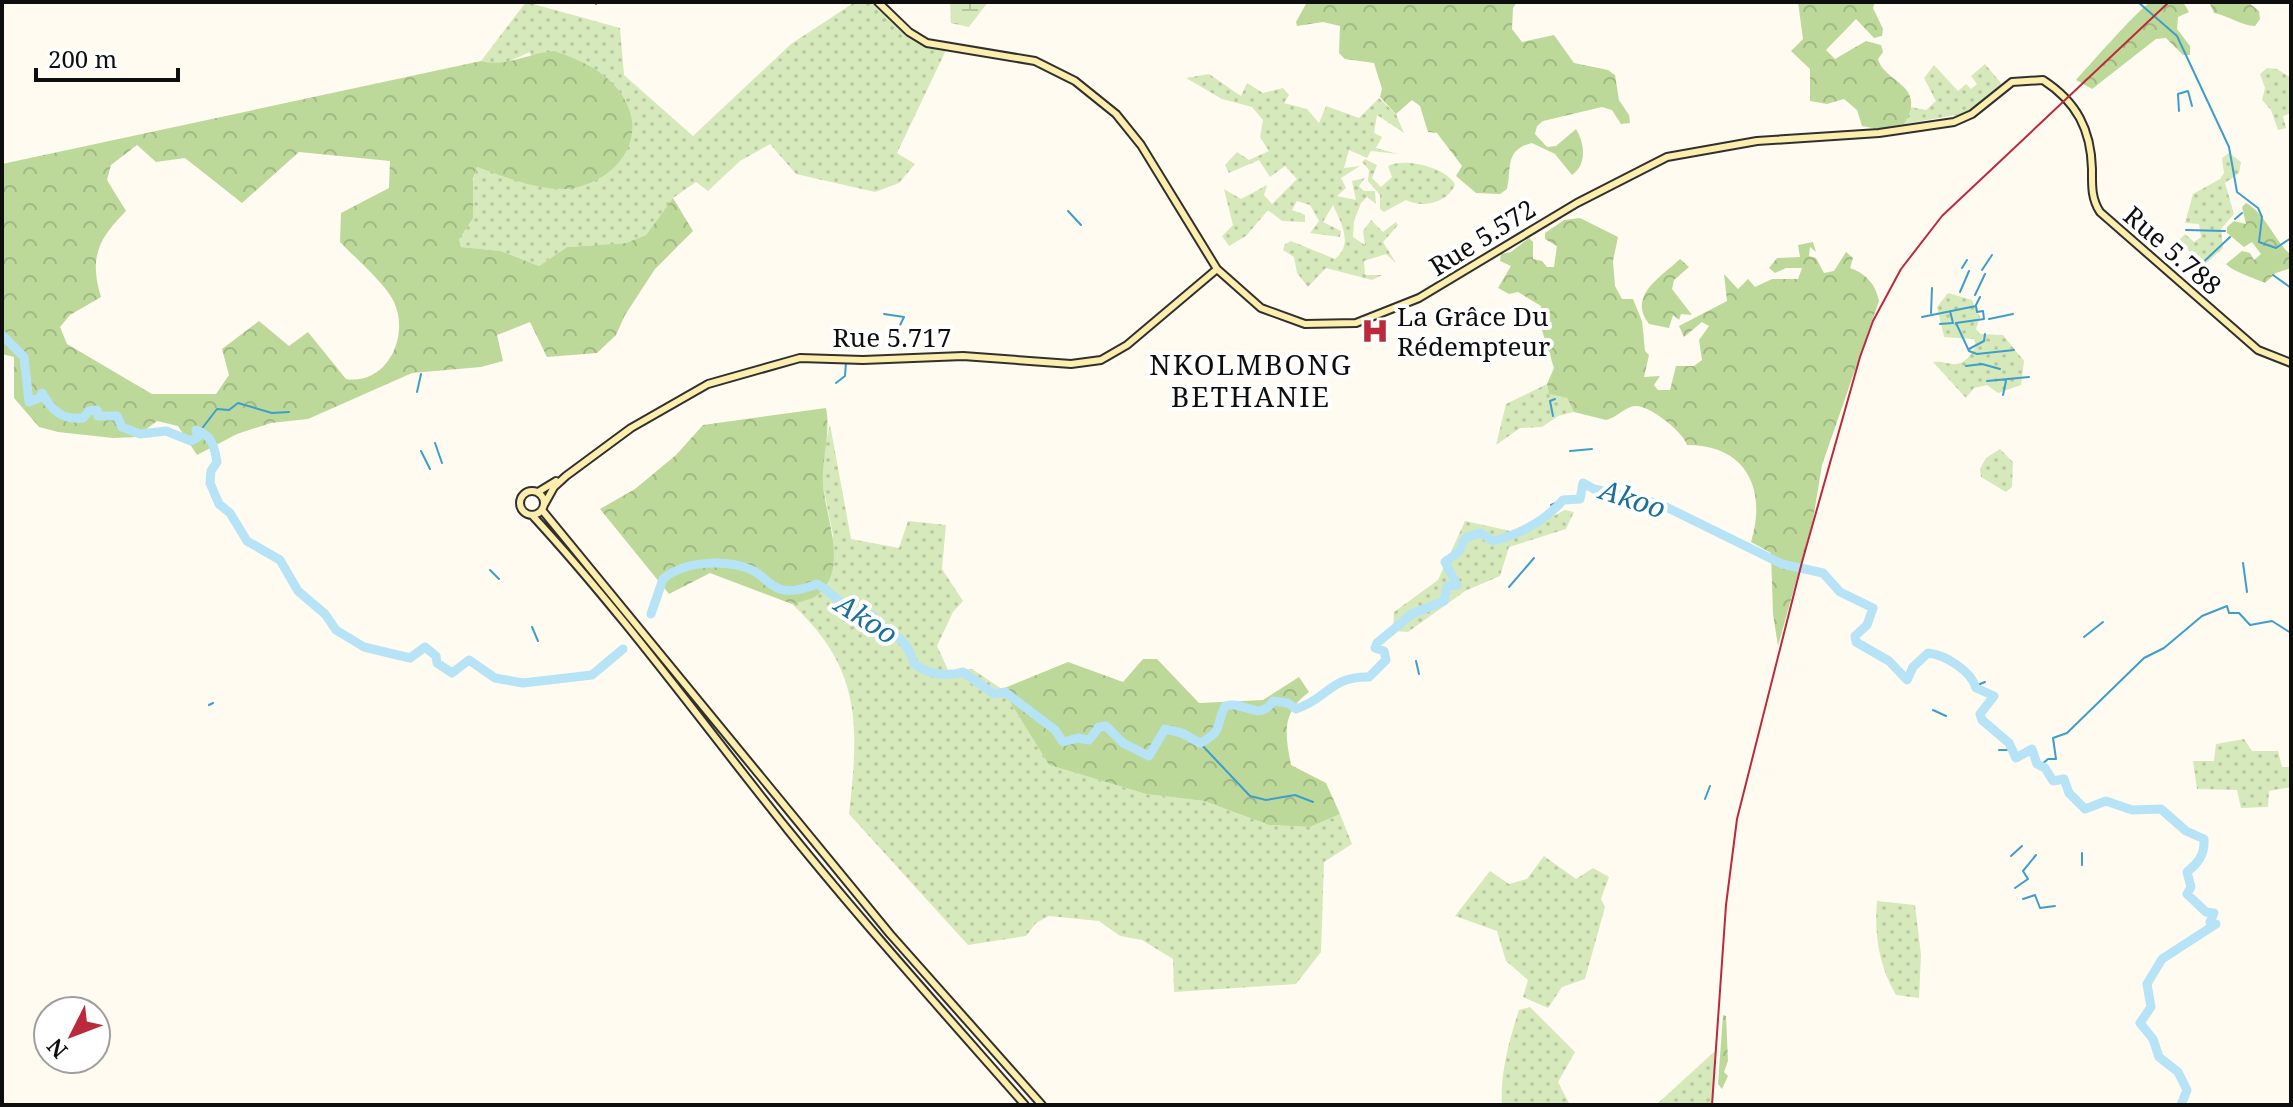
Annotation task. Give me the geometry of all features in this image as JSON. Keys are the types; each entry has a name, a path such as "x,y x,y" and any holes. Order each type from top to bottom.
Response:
{"street":[{"name":"Rue 5.572","path":"878,2 909,32 927,43 1027,59 1062,73 1090,92 1124,123 1154,164 1217,269 1243,295 1274,314 1305,324 1356,323 1430,293 1577,203 1667,157 1745,142 1879,133 1954,122 1972,114 2014,82"},
{"name":"Rue 5.788","path":"2014,82 2046,82 2083,119 2091,147 2093,197 2104,216 2258,350 2291,363"},
{"name":"Rue 5.717","path":"543,507 554,487 566,476 631,428 686,395 720,380 800,358 963,356 1071,364 1101,360 1127,345 1217,269"},
{"name":"Rue 5.717","path":"538,492 566,476"},
{"path":"1025,1105 881,943 786,828 660,662 532,515 521,509 520,498 528,491 538,492 543,507 881,924 1042,1105"},
{"path":"532,515 543,507"}],"green space":[{"path":"526,2 620,28 624,75 693,136 791,44 855,2 880,2 917,35 948,46 897,153 915,164 899,183 875,192 796,174 770,144 740,161 708,191 696,182 673,198 646,235 626,243 567,247 539,266 501,251 461,247 459,239 471,210 477,167 540,187 567,189 530,52 498,66 481,61"},
{"path":"950,2 988,2 969,27 951,23"},
{"path":"1307,2 1517,2 1513,8 1512,29 1522,42 1554,35 1574,63 1608,70 1615,75 1619,100 1629,115 1630,123 1621,124 1612,110 1602,107 1543,121 1537,126 1535,134 1547,147 1556,146 1576,129 1583,154 1577,171 1572,175 1555,154 1532,143 1513,155 1507,189 1500,194 1476,193 1456,176 1462,166 1437,133 1428,132 1420,106 1412,100 1396,114 1380,97 1382,89 1374,63 1345,59 1339,53 1340,26 1323,22 1297,26 1296,22"},
{"path":"1798,2 1875,2 1873,8 1883,29 1882,36 1874,38 1856,19 1826,50 1835,59 1866,41 1881,45 1883,52 1878,59 1882,67 1903,86 1911,100 1904,124 1878,129 1862,126 1857,110 1844,99 1827,104 1810,101 1810,69 1791,51 1803,39"},
{"path":"2151,2 2183,2 2189,12 2178,17 2177,29 2190,46 2190,55 2183,55 2166,38 2156,39 2092,89 2076,80"},
{"path":"2209,2 2248,2 2259,11 2260,19 2255,26 2245,24 2214,13"},
{"path":"554,51 577,60 598,71 616,87 624,97 632,124 626,152 618,163 595,181 566,189 532,185 477,167 473,179 473,218 459,239 461,247 501,251 539,266 567,247 626,243 646,235 673,198 693,231 655,269 625,315 616,335 597,353 547,357 530,322 497,335 503,361 481,367 412,373 308,419 271,423 237,434 197,455 178,426 157,421 136,437 113,438 58,432 39,427 14,398 14,357 2,354 2,164 481,61 499,63","holes":["137,145 156,162 185,158 242,203 299,152 390,161 389,188 341,213 340,242 377,279 394,302 398,315 397,343 383,366 360,379 346,379 308,332 289,346 259,321 222,349 229,375 216,394 152,394 67,344 60,327 70,315 101,297 96,271 98,250 126,211 107,180 111,165"]},
{"path":"1985,64 2001,83 2000,88 1968,113 1904,124 1910,107 1926,110 1936,101 1924,78 1934,65 1958,91 1966,84 1971,89 1977,84 1971,76"},
{"path":"2267,68 2277,69 2291,78 2291,113 2283,116 2286,128 2278,130 2271,110 2262,100 2265,88 2260,74"},
{"path":"1209,74 1241,96 1247,83 1263,93 1283,88 1289,95 1284,103 1307,109 1319,123 1326,106 1359,118 1379,98 1396,114 1404,133 1377,115 1374,133 1382,137 1376,148 1398,154 1371,151 1367,158 1349,150 1344,168 1360,166 1341,178 1346,188 1337,196 1356,200 1352,181 1365,178 1359,186 1364,191 1375,191 1376,204 1367,197 1361,203 1354,221 1353,237 1365,245 1363,231 1371,220 1383,232 1396,222 1398,225 1383,242 1396,263 1386,254 1364,261 1365,275 1382,275 1372,280 1326,268 1308,287 1297,273 1294,257 1283,250 1285,244 1291,241 1335,259 1341,253 1345,240 1333,205 1323,222 1341,231 1340,237 1310,233 1319,221 1310,205 1297,201 1292,210 1305,215 1305,222 1282,221 1268,210 1246,236 1229,246 1222,236 1233,225 1224,189 1241,199 1267,185 1264,195 1272,204 1297,179 1285,166 1270,177 1259,160 1229,173 1225,165 1237,152 1249,160 1269,151 1260,137 1263,120 1252,107 1222,99 1186,78"},
{"path":"2229,153 2241,162 2239,173 2225,183 2234,214 2221,229 2223,248 2203,266 2179,240 2185,234 2194,242 2201,237 2199,224 2185,223 2193,194 2220,179 2224,173 2222,158"},
{"path":"1365,159 1377,165 1372,178 1381,187 1392,177 1388,166 1405,163 1435,169 1455,185 1446,196 1433,203 1419,204 1406,200 1384,212 1380,209 1380,195 1368,181 1369,170 1362,162"},
{"path":"2246,203 2259,213 2291,255 2291,268 2276,273 2265,283 2226,264 2242,251 2250,253 2254,260 2261,254 2252,242 2244,247 2227,233 2227,227 2234,221 2246,224 2242,207"},
{"path":"1580,218 1618,237 1613,261 1615,286 1622,299 1633,299 1642,321 1645,351 1649,355 1644,377 1660,376 1654,385 1658,390 1670,390 1676,366 1694,366 1702,360 1699,340 1709,326 1702,322 1684,337 1679,326 1727,301 1724,274 1738,289 1748,279 1755,287 1772,279 1798,279 1802,268 1786,268 1775,273 1769,268 1777,258 1800,257 1798,245 1813,242 1816,252 1810,247 1809,256 1816,258 1824,273 1834,271 1846,252 1853,258 1850,268 1865,276 1875,290 1879,301 1822,465 1813,520 1778,646 1773,614 1771,553 1751,542 1756,505 1748,474 1725,453 1687,445 1679,433 1650,410 1636,406 1606,420 1574,412 1567,398 1549,394 1547,384 1554,368 1540,324 1541,306 1518,292 1509,294 1498,288 1511,266 1500,261 1501,254 1511,252 1529,238 1533,242 1533,259 1542,261 1547,267 1554,267 1557,246 1545,239 1545,233 1564,220"},
{"path":"1680,259 1689,267 1674,280 1672,289 1692,315 1681,314 1679,320 1673,315 1669,328 1649,324 1643,314 1644,296 1656,280"},
{"path":"1948,293 1972,300 1980,317 1976,329 1980,334 2003,335 2024,361 2021,385 1998,393 1987,385 1974,388 1966,398 1933,362 1960,363 1976,346 1974,339 1944,337 1937,307"},
{"path":"1547,384 1549,394 1567,398 1574,412 1558,416 1542,427 1520,428 1496,445 1506,404"},
{"path":"826,408 828,426 823,482 834,558 826,585 814,597 792,604 710,573 669,594 600,509 635,489 676,455 703,425"},
{"path":"830,424 851,539 899,548 908,521 946,525 942,569 963,601 953,612 937,646 948,670 972,669 1002,689 1049,765 1146,794 1204,801 1269,825 1310,827 1340,814 1352,844 1324,862 1321,952 1296,984 1174,992 1173,959 1142,940 1120,936 1099,921 1049,916 1036,923 1026,936 968,945 849,814 854,753 850,700 832,652 792,604 817,595 833,535 823,486 823,455"},
{"path":"2000,449 2013,462 2012,487 2006,492 1981,477 1980,469 1986,458"},
{"path":"1565,510 1574,512 1566,529 1509,547 1500,576 1465,591 1408,632 1393,631 1394,612 1438,580 1465,521 1520,533"},
{"path":"1143,659 1157,659 1199,703 1263,700 1299,677 1309,692 1289,716 1287,743 1291,765 1326,783 1340,814 1310,827 1269,825 1204,801 1146,794 1049,765 1002,689 1068,662 1123,682"},
{"path":"2244,739 2252,751 2278,751 2282,767 2291,767 2291,787 2269,791 2268,807 2241,808 2237,790 2197,789 2193,761 2214,761 2216,744"},
{"path":"1544,856 1576,879 1593,868 1609,877 1601,899 1605,907 1585,979 1562,987 1548,1008 1523,997 1528,980 1506,961 1497,931 1455,916 1490,871 1509,884 1527,879"},
{"path":"1877,901 1915,905 1921,955 1919,998 1896,995 1885,973 1876,926"},
{"path":"1530,1007 1575,1052 1558,1082 1570,1105 1502,1105 1504,1069 1512,1033 1519,1010"},
{"path":"1723,1015 1726,1016 1728,1061 1724,1072 1728,1076 1722,1089 1718,1084"},
{"path":"1716,1050 1712,1105 1656,1105"}],"waterway":[{"path":"2138,2 2177,36 2229,147 2237,192 2258,208 2262,217 2259,242 2276,248 2291,238"},
{"path":"2179,111 2178,94 2188,91 2192,106"},
{"path":"1068,211 1081,225"},
{"path":"2235,219 2242,213"},
{"path":"2186,230 2225,231"},
{"path":"2197,268 2230,237"},
{"path":"1982,270 1992,255"},
{"path":"1962,268 1967,260"},
{"path":"1960,292 1969,271"},
{"path":"1975,295 1985,274"},
{"path":"2273,275 2291,288"},
{"path":"1931,313 1932,288"},
{"path":"1976,305 1980,297"},
{"path":"1922,317 1976,306 1977,312 1983,311 1984,319 1956,323 1969,351 1977,354 2014,350"},
{"path":"1940,324 1953,323 1950,311"},
{"path":"884,314 904,317 893,340"},
{"path":"1989,319 2013,314"},
{"path":"1969,349 1984,341 1985,334"},
{"name":"Akoo","path":"2,335 24,357 29,402 39,398 42,393 63,416 83,418 89,411 97,410 98,416 117,416 122,427 140,434 166,431 191,441 198,437 196,430 206,435 212,442 216,456 210,483 219,504 230,513 247,541 280,560 298,591 325,614 336,630 364,647 410,658 425,647 436,656 437,663 452,673 469,660 495,678 523,683 592,675 623,649"},
{"path":"836,383 845,376 846,362"},
{"path":"1966,366 1982,364 2000,369"},
{"path":"417,392 421,374"},
{"path":"1987,381 2029,377"},
{"path":"2003,395 2006,381"},
{"path":"1553,416 1550,401 1555,399"},
{"path":"200,431 217,409 229,410 238,403 272,413 289,412"},
{"path":"435,443 442,463"},
{"path":"1570,451 1592,449"},
{"path":"421,451 430,469"},
{"name":"Akoo","path":"651,614 663,579 695,565 720,563 744,567 776,588 785,590 799,590 817,584 850,609 872,615 906,645 914,664 938,674 963,672 994,694 1005,692 1055,730 1063,742 1078,738 1089,740 1099,727 1106,726 1123,743 1149,756 1165,729 1182,733 1200,743 1208,738 1216,731 1225,706 1256,711 1273,701 1288,703 1296,709 1346,680 1369,677 1386,660 1384,651 1375,648 1377,643 1412,614 1444,601 1447,586 1457,585 1445,562 1460,550 1468,537 1481,533 1493,541 1513,535 1540,520 1563,500 1580,499 1583,483 1594,489 1660,504 1782,564 1823,573 1840,592 1873,608 1867,625 1855,636 1856,642 1889,661 1907,680 1913,667 1928,653 1957,665 1976,688 1994,696 1980,714 1982,720 2009,743 2016,758 2032,749 2037,764 2045,768 2053,781 2064,779 2069,793 2085,809 2106,801 2132,810 2161,809 2186,831 2204,839 2200,858 2187,872 2191,887 2187,894 2206,912 2214,913 2210,922 2216,924 2162,959 2147,984 2151,1007 2140,1023 2153,1039 2159,1057 2178,1072 2187,1090 2181,1105"},
{"name":"Akoo","path":"1551,505 1563,500"},
{"path":"1509,587 1534,558"},
{"path":"2243,563 2247,592"},
{"path":"490,570 499,579"},
{"path":"2041,765 2048,759 2056,759 2053,738 2067,733 2144,658 2164,648 2202,616 2227,606 2229,613 2239,613 2250,625 2272,621 2291,633"},
{"path":"2084,637 2103,622"},
{"path":"532,627 538,641"},
{"path":"1416,661 1419,674"},
{"path":"1975,686 1985,682"},
{"path":"209,705 213,703"},
{"path":"1933,710 1946,716"},
{"path":"1200,743 1250,796 1266,800 1295,795 1313,802"},
{"path":"1999,750 2011,750"},
{"path":"1705,799 1710,786"},
{"path":"2011,856 2022,846"},
{"path":"2082,853 2082,865"},
{"path":"2015,888 2028,879 2023,871 2036,855"},
{"path":"2023,899 2035,895 2040,908 2055,906"}],"railway":[{"path":"1712,1105 1726,905 1737,819 1802,562 1873,321 1901,269 1942,216 2169,2"}],"place":[{"name":"La Grâce Du Rédempteur","path":"1375,331"}],"district":[{"name":"NKOLMBONG BETHANIE","path":"1251,380"}]}
